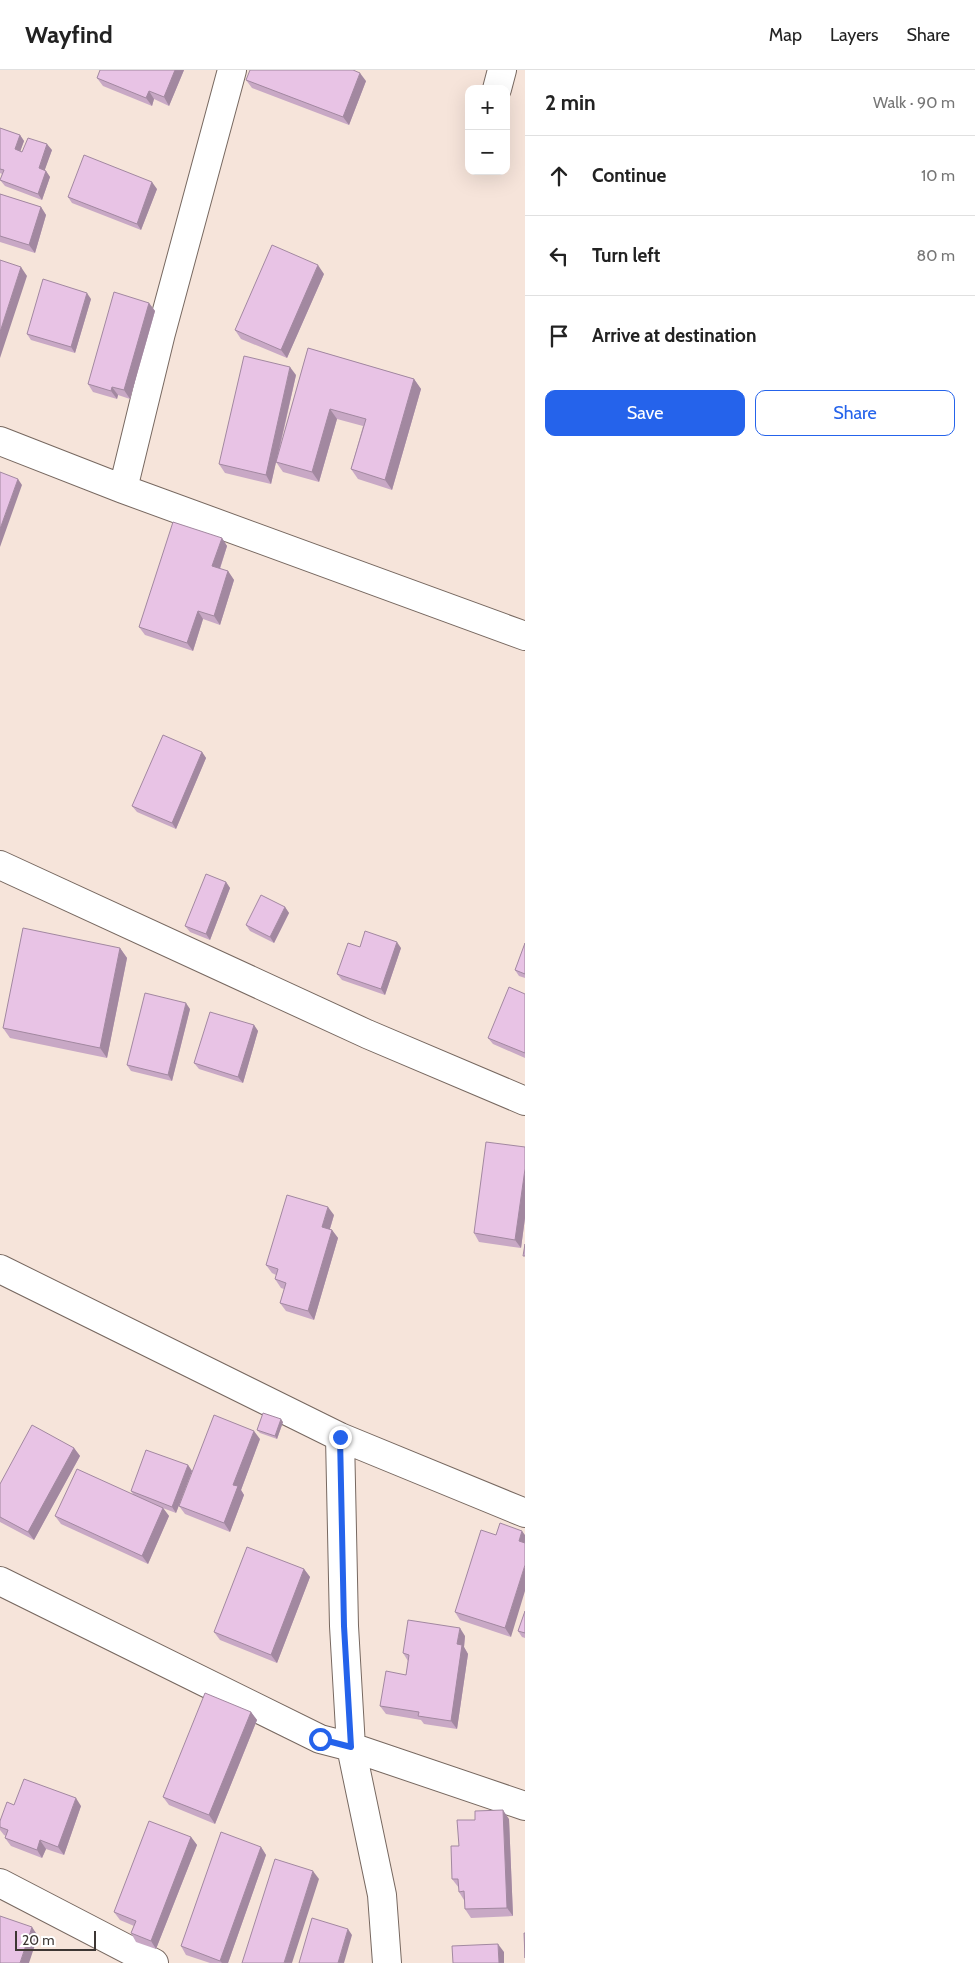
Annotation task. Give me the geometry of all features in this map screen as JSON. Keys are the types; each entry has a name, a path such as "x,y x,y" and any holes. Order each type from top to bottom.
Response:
{"street":[{"path":"123,489 161,333 232,70"},
{"path":"498,85 502,70"},
{"path":"0,441 123,489 525,636"},
{"path":"0,865 367,1034 525,1100"},
{"path":"0,1269 340,1437 525,1513"},
{"path":"340,1437 344,1626 351,1747 382,1895 387,1963"},
{"path":"0,1581 320,1739 351,1747 525,1806"},
{"path":"0,1883 154,1963"}],"building":[{"path":"100,70 175,70 164,97 149,91 146,98 97,78"},
{"path":"250,70 353,70 360,73 343,117 246,80"},
{"path":"0,128 20,135 15,149 22,152 28,138 47,144 39,168 46,171 38,194 0,180 4,170 0,169"},
{"path":"84,155 152,182 137,224 68,197"},
{"path":"0,194 41,207 29,245 0,236"},
{"path":"272,245 318,265 281,350 235,330"},
{"path":"0,260 21,267 0,332"},
{"path":"43,279 87,293 71,347 27,334"},
{"path":"114,292 149,303 124,390 112,387 111,391 88,384"},
{"path":"308,348 414,379 385,480 351,469 366,419 330,409 312,472 276,462"},
{"path":"244,356 290,367 266,475 219,464"},
{"path":"0,472 18,479 0,529"},
{"path":"173,522 222,538 212,566 228,571 214,616 198,611 187,643 139,627"},
{"path":"163,735 202,752 172,823 132,806"},
{"path":"206,874 226,882 206,934 185,926"},
{"path":"261,895 285,907 270,937 246,925"},
{"path":"23,928 120,948 100,1048 3,1028"},
{"path":"365,931 397,942 381,989 337,974 348,943 360,947"},
{"path":"525,943 525,974 515,970"},
{"path":"509,987 525,994 525,1053 488,1038"},
{"path":"145,993 186,1003 168,1075 127,1065"},
{"path":"210,1012 254,1025 238,1077 194,1063"},
{"path":"486,1142 525,1147 525,1169 515,1240 474,1233"},
{"path":"287,1195 328,1207 322,1227 332,1230 308,1311 280,1303 286,1283 275,1279 278,1269 266,1265"},
{"path":"263,1413 281,1419 275,1436 257,1430"},
{"path":"214,1415 254,1431 233,1485 238,1486 224,1523 179,1506"},
{"path":"32,1425 74,1448 28,1532 0,1517 0,1484"},
{"path":"146,1450 188,1465 172,1507 131,1491"},
{"path":"77,1469 163,1508 142,1556 55,1516"},
{"path":"500,1523 522,1531 519,1541 525,1543 525,1565 505,1628 455,1612 481,1530 496,1535"},
{"path":"247,1547 304,1569 271,1655 214,1632"},
{"path":"525,1611 525,1633 518,1631"},
{"path":"408,1620 460,1628 457,1644 462,1645 451,1721 418,1716 419,1712 380,1706 386,1671 406,1675 409,1655 403,1653"},
{"path":"205,1693 251,1712 209,1815 163,1797"},
{"path":"24,1779 76,1798 58,1847 40,1840 37,1850 5,1838 8,1830 0,1827 0,1821 7,1802 14,1805"},
{"path":"503,1810 507,1908 465,1909 464,1891 459,1892 458,1879 452,1879 451,1846 459,1846 457,1820 475,1820 475,1811"},
{"path":"149,1821 191,1837 151,1941 131,1933 136,1921 114,1912"},
{"path":"221,1832 261,1847 220,1961 181,1946"},
{"path":"275,1859 313,1871 284,1963 242,1963"},
{"path":"0,1916 32,1927 20,1963 0,1963"},
{"path":"312,1918 348,1929 338,1963 299,1963"},
{"path":"498,1944 499,1963 453,1963 452,1946"}],"route":[{"path":"320,1739 351,1747 344,1626 340,1437"}]}
